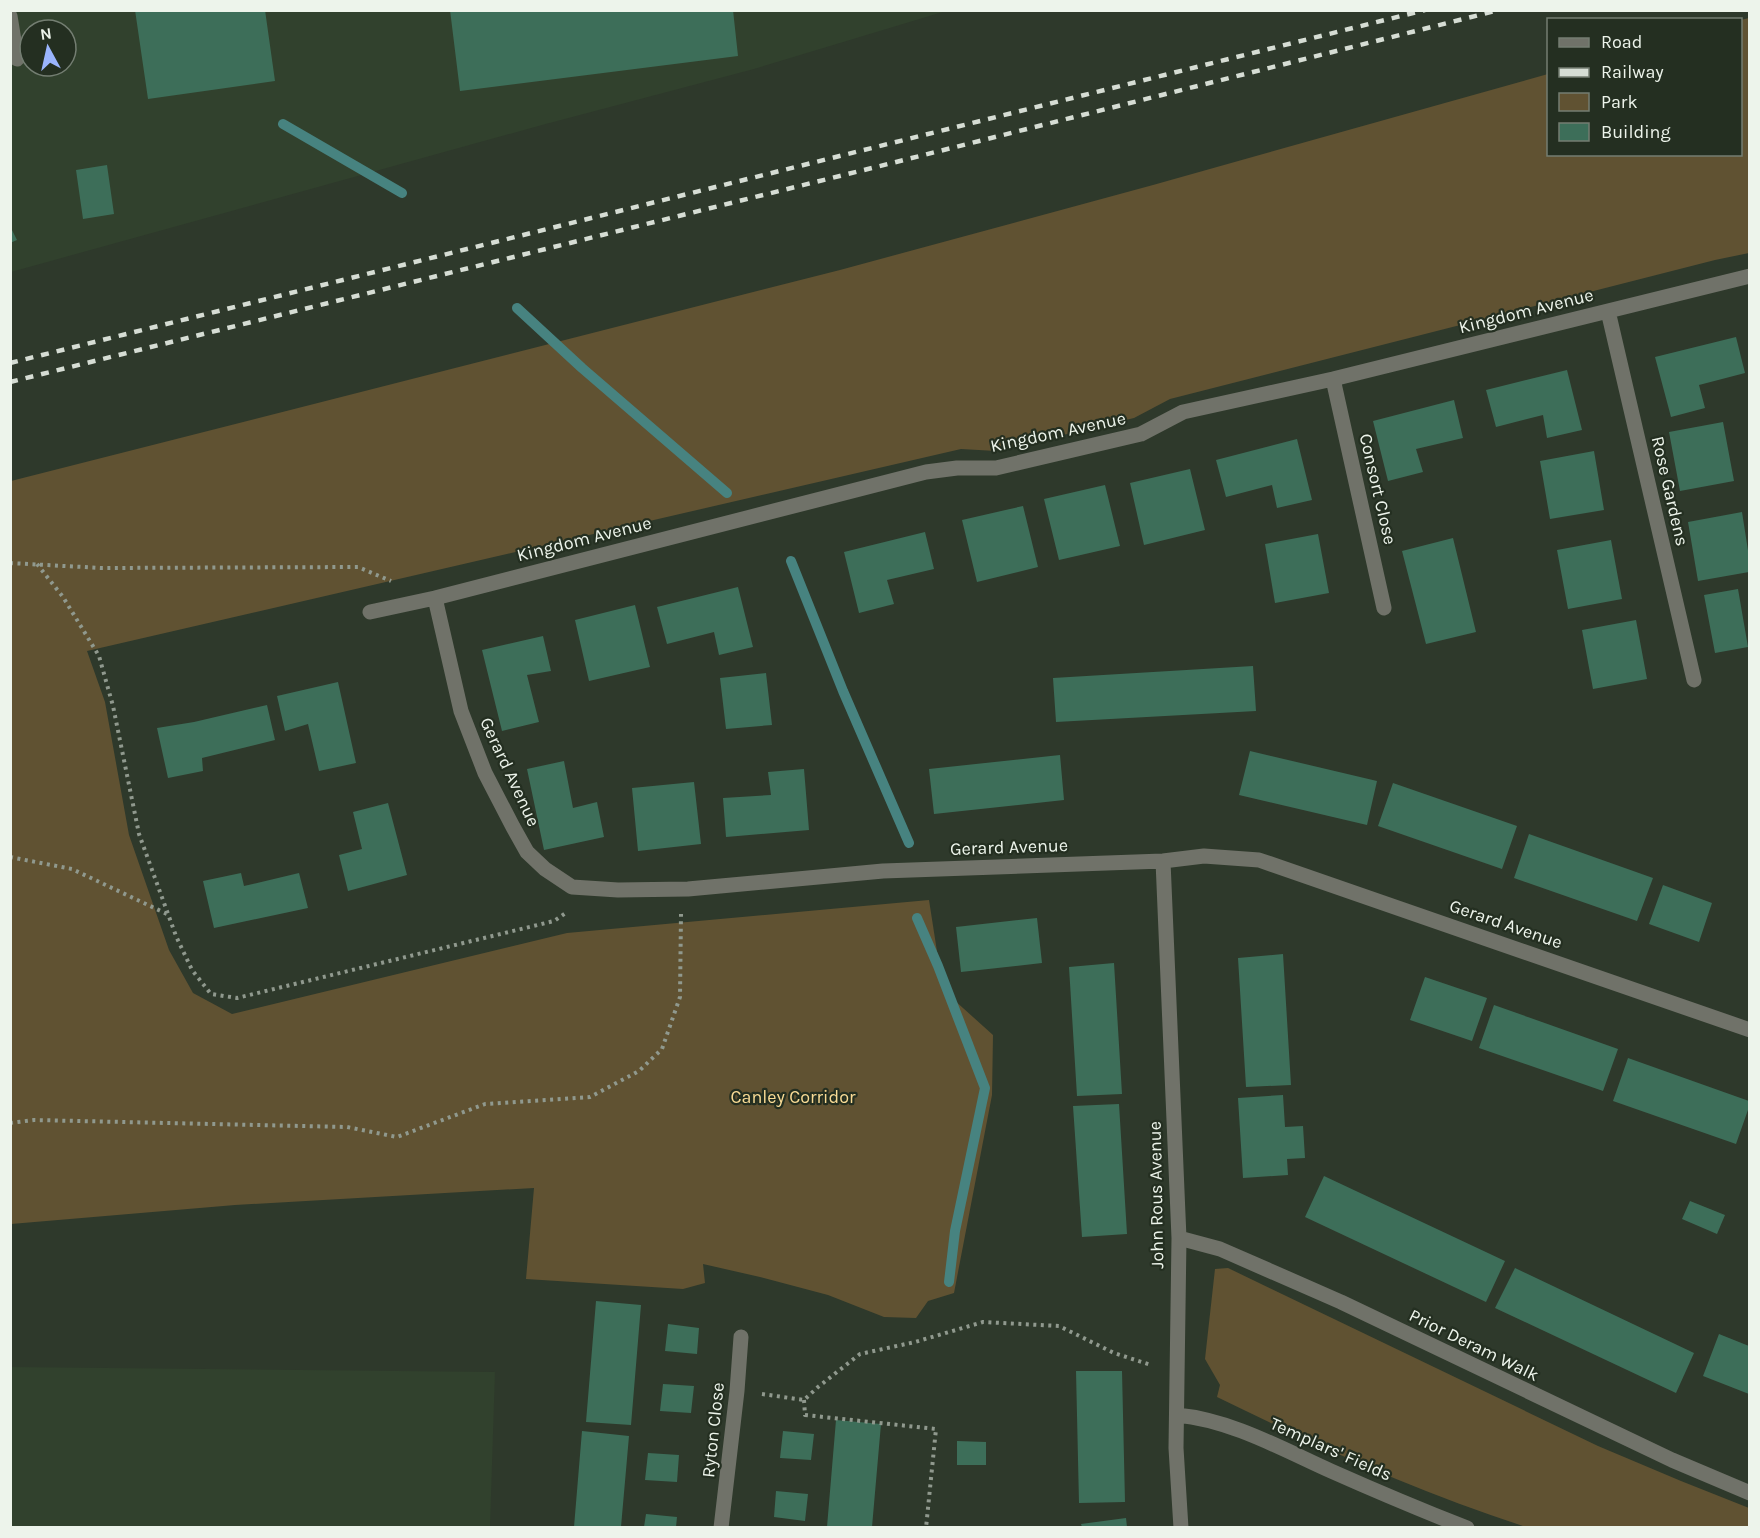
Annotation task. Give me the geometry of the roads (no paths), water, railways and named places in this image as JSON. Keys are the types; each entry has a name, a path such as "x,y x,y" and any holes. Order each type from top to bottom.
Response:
{"street":[{"path":"10,16 17,59"},
{"name":"Kingdom Avenue","path":"370,612 435,598 926,472 957,468 996,468 1141,434 1183,412 1333,379 1749,276"},
{"name":"Rose Gardens","path":"1608,311 1694,680"},
{"name":"Consort Close","path":"1333,379 1384,608"},
{"name":"Gerard Avenue","path":"435,598 461,711 485,773 527,852 545,869 572,887 681,888 883,871 1163,861 1204,856 1259,860 1749,1030"},
{"name":"John Rous Avenue","path":"1163,861 1179,1238 1176,1374 1181,1527"},
{"name":"Prior Deram Walk","path":"1179,1238 1220,1249 1341,1302 1672,1460 1749,1493"},
{"name":"Ryton Close","path":"721,1527 741,1337"},
{"name":"Templars' Fields","path":"1177,1415 1199,1417 1235,1428 1376,1491 1467,1527"}],"waterway":[{"path":"283,124 402,193"},
{"path":"517,308 582,368 727,493"},
{"path":"791,561 843,691 909,843"},
{"path":"917,918 985,1088 955,1231 949,1282"}],"railway":[{"path":"10,363 1425,10"},
{"path":"10,382 1499,10"}],"park label":[{"name":"Canley Corridor","path":"793,1097"}]}
